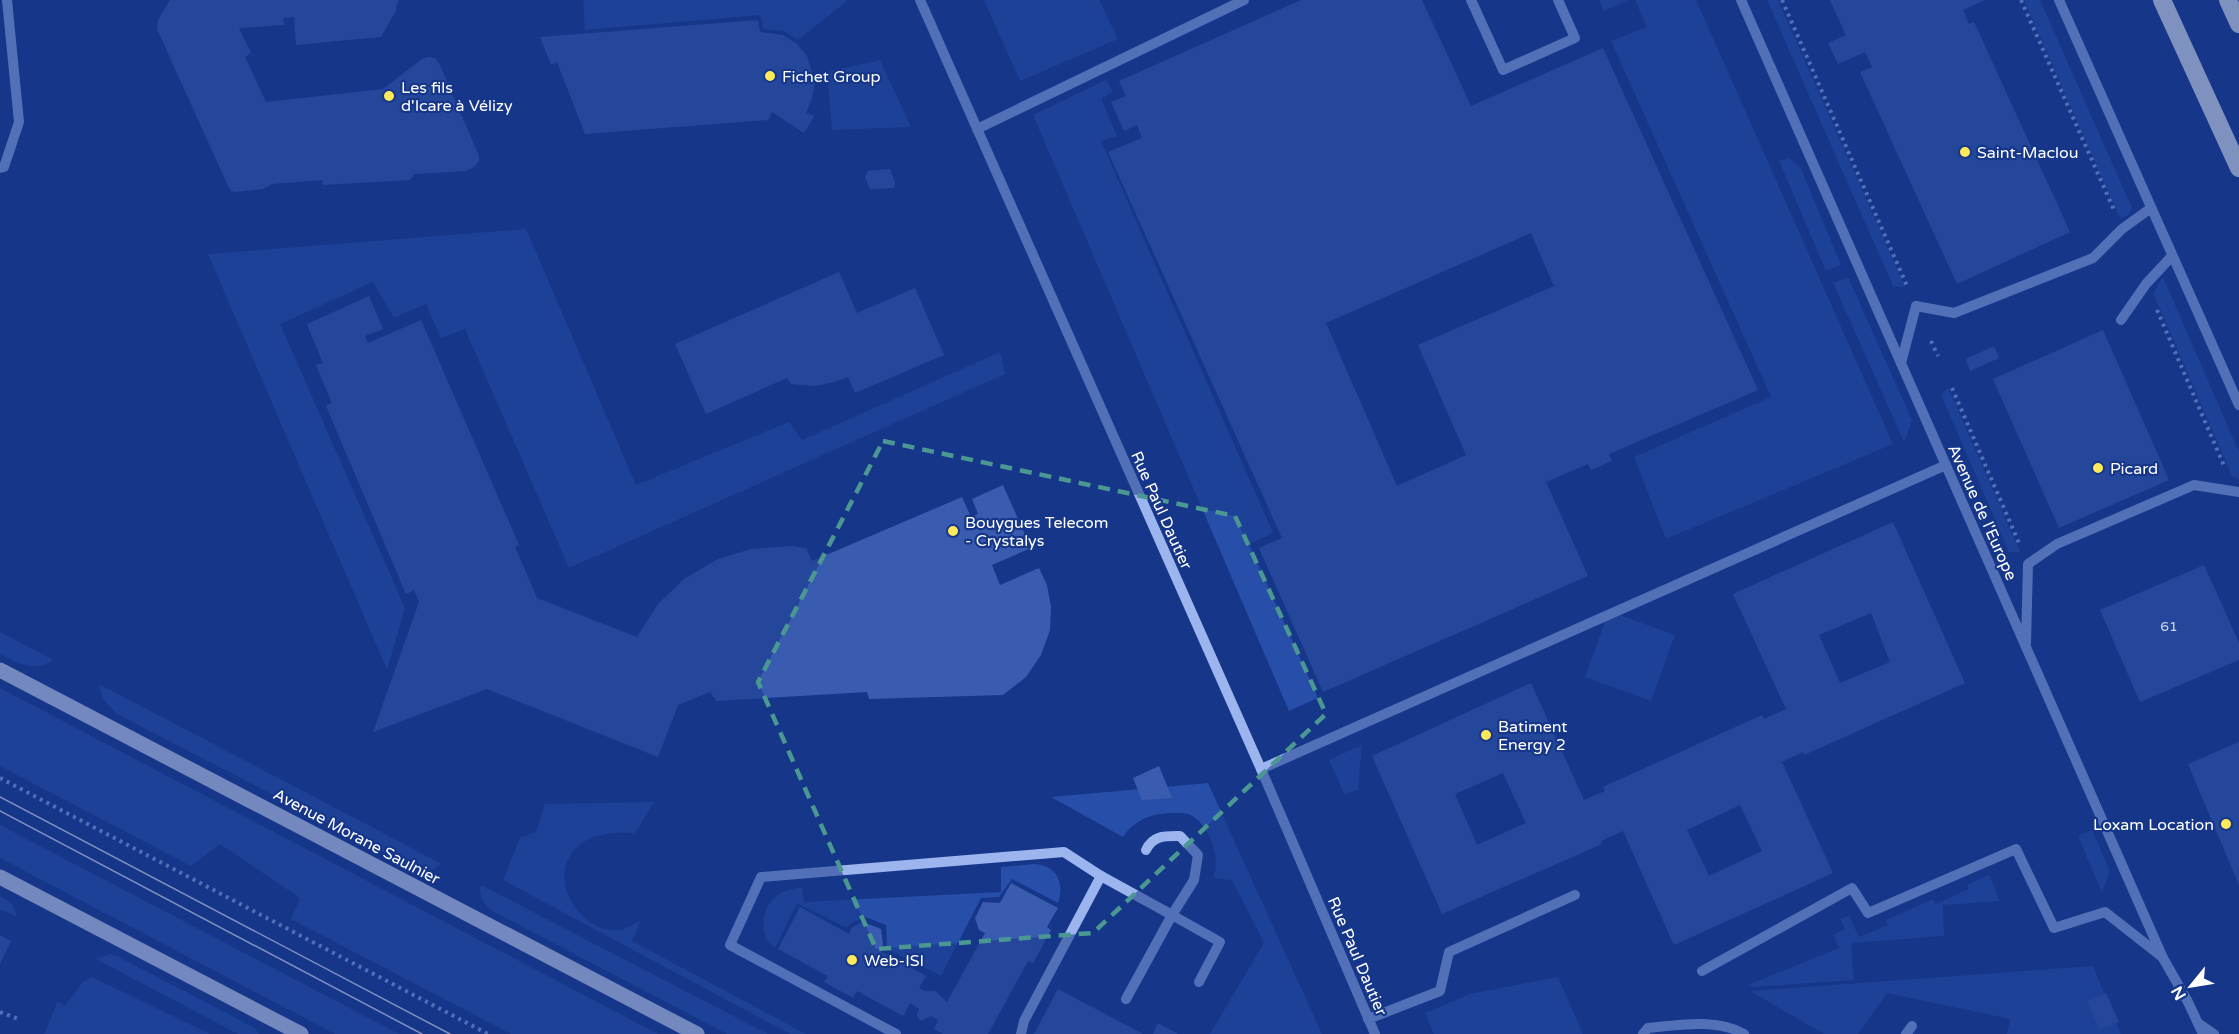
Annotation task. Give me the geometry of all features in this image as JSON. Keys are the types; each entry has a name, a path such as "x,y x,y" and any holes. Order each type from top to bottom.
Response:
{"highway":[{"path":"2162,0 2239,168"},
{"path":"2228,0 2239,24"}],"main road":[{"name":"Avenue Morane Saulnier","path":"0,670 697,1034"},
{"path":"0,877 301,1034"}],"street":[{"path":"2,167 19,122 7,0"},
{"name":"Rue Paul Dautier","path":"920,0 1261,769 1375,1034"},
{"path":"977,129 1244,0"},
{"path":"1471,0 1503,70 1575,38 1558,0"},
{"name":"Avenue de l'Europe","path":"1741,0 2163,958 2200,1029"},
{"path":"1746,0 1747,12"},
{"path":"2058,0 2239,405"},
{"path":"1901,363 1916,306 1954,313 2093,258 2122,229 2151,208"},
{"path":"2121,320 2146,284 2172,256"},
{"path":"1261,769 1946,465"},
{"path":"2026,646 2028,564 2057,543 2194,485 2239,492"},
{"path":"1126,999 1194,879 1198,855 1180,836 1160,837 1150,842 1146,850"},
{"path":"1702,971 1852,888 1868,914 2016,849 2054,928 2105,912 2163,958"},
{"path":"896,1034 730,945 761,877 1064,852 1101,876 1220,942 1200,982"},
{"path":"1021,1034 1024,1021 1101,876"},
{"path":"1368,1019 1440,991 1449,952 1575,895"},
{"path":"1643,1034 1648,1028 1690,1023 1734,1028 1744,1034"},
{"path":"2200,1029 2214,1034"}],"path":[{"path":"1782,0 1908,287"},
{"path":"2020,0 2118,219"},
{"path":"2156,307 2228,474"},
{"path":"1952,388 2022,549"},
{"path":"0,778 488,1034"},
{"path":"0,1012 21,1020"}],"highlighted area":[{"path":"883,441 1235,516 1326,714 1093,933 876,949 758,682"}],"shaded area":[{"path":"583,0 848,0 798,40 784,31 764,29 760,15 585,30"},
{"path":"984,0 1099,0 1118,39 1020,81"},
{"path":"1599,0 1628,0 1604,11"},
{"path":"1635,0 1696,0 1893,444 1666,539 1634,457 1771,397 1611,41 1647,27"},
{"path":"1767,0 1778,0 1905,287 1893,286"},
{"path":"2024,0 2040,0 2132,208 2128,215 2120,219"},
{"path":"880,60 911,127 832,130 827,72"},
{"path":"1106,80 1113,92 1101,98 1117,136 1101,141 1273,533 1250,544 1318,698 1289,711 1033,115"},
{"path":"1790,158 1801,169 1841,265 1826,271 1779,161"},
{"path":"526,229 636,485 789,422 802,440 1000,352 1005,374 569,568 465,329 441,338 426,304 394,318 373,282 280,324 405,608 387,670 208,254"},
{"path":"1848,277 1912,420 1904,442 1833,283"},
{"path":"2163,277 2239,452 2239,479 2232,476 2153,293"},
{"path":"1948,387 2020,552 2009,552 1941,395"},
{"path":"1609,611 1675,635 1651,701 1585,677"},
{"path":"0,632 54,660 40,666 33,666 7,658 0,654"},
{"path":"99,684 442,864 428,872 420,871 117,714 103,699"},
{"path":"0,688 658,1034 511,1034 291,919 300,898 220,844 191,866 0,766"},
{"path":"1362,745 1358,789 1345,795 1329,760"},
{"path":"1208,783 1322,1034 1210,1034 1264,943 1232,880 1213,878 1216,861 1212,842 1208,833 1196,819 1181,813 1152,816 1139,821 1123,837 1051,797"},
{"path":"654,802 635,833 611,833 595,837 575,849 567,862 564,875 566,890 572,903 581,915 593,924 606,929 620,930 641,920 632,941 806,1034 790,1034 503,880 520,838 536,832 545,804"},
{"path":"0,825 399,1034 335,1034 0,858"},
{"path":"2092,830 2110,871 2102,893 2078,836"},
{"path":"1034,864 1048,868 1057,876 1060,882 1058,903 1012,879 999,897 981,898 941,976 887,949 886,925 865,917 850,924 847,928 797,903 775,948 766,937 764,930 764,916 770,902 784,891 791,889 802,887 804,902 1001,892 1001,867"},
{"path":"1989,875 2000,901 1943,905 1944,936 1851,943 1854,980 1755,987 1748,985 1839,948 1833,935 1845,929 1840,919 1849,916 1859,937 1888,925 1886,920 1933,899 1936,904 1969,889 1967,885"},
{"path":"481,885 768,1034 727,1034 494,912 483,900"},
{"path":"0,896 13,905 17,917 0,909"},
{"path":"111,954 255,1028 259,1034 238,1034 96,959"},
{"path":"2093,966 2121,1034 2007,1034 2010,1019 1887,993 1858,1034 1824,1034 1750,991"},
{"path":"92,977 210,1034 44,1034 58,1001 65,1006 83,982"},
{"path":"1558,977 1583,1034 1434,1034 1425,1013 1470,994"}],"building":[{"name":"Les fils d'Icare à Vélizy","path":"170,0 399,0 396,11 381,37 296,45 294,17 283,18 284,25 239,28 251,53 245,57 266,102 383,89 422,59 435,58 479,156 479,161 466,171 414,174 410,180 323,185 322,180 272,184 263,189 232,191 157,29 158,20"},
{"path":"1301,0 1422,0 1471,106 1603,48 1758,390 1609,454 1612,461 1591,470 1588,464 1546,482 1588,576 1323,692 1259,548 1282,538 1108,152 1142,138 1137,125 1124,131 1111,102 1126,96 1119,81","holes":["1531,233 1554,286 1418,345 1466,455 1397,486 1326,323"]},
{"name":"Saint-Maclou","path":"1830,0 1985,0 1963,10 1969,24 1974,22 2070,232 1957,284 1860,72 1872,67 1865,52 1838,64 1828,43 1846,35"},
{"path":"758,20 760,32 783,35 797,44 807,56 815,82 806,113 814,116 804,133 772,112 768,120 585,134 557,62 551,65 540,37"},
{"path":"890,169 895,182 894,188 870,189 865,177 868,171"},
{"path":"839,272 857,313 915,288 944,355 855,393 848,377 815,386 791,384 787,378 706,414 675,344"},
{"name":"Bouygues Telecom - Crystalys","path":"369,296 383,329 365,336 368,343 421,320 519,545 515,547 537,598 637,637 658,604 684,579 718,559 751,549 792,546 806,548 812,561 962,497 971,517 978,514 972,499 1003,485 1031,548 992,565 1000,585 1039,568 1047,585 1051,607 1050,630 1041,655 1026,677 1003,695 869,699 867,692 716,701 710,692 678,705 658,757 487,689 373,732 419,602 414,590 406,594 326,406 332,403 316,365 323,363 307,324"},
{"path":"2103,330 2169,480 2059,528 1993,379"},
{"path":"1994,346 1999,358 1970,371 1966,359"},
{"name":"Batiment Energy 2","path":"1893,522 1965,683 1804,755 1803,752 1782,762 1833,873 1674,945 1623,831 1601,841 1602,844 1442,914 1372,756 1531,683 1584,800 1605,791 1603,787 1762,715 1764,719 1786,709 1733,594","holes":["1871,613 1890,662 1840,683 1819,635","1503,773 1526,823 1477,845 1455,794","1740,805 1762,851 1709,876 1687,830"]},
{"path":"2204,565 2239,643 2239,660 2140,702 2100,610"},
{"name":"Loxam Location","path":"2239,742 2239,885 2188,764"},
{"path":"1159,766 1172,798 1142,800 1133,778"},
{"path":"1011,883 1058,908 1047,927 1051,930 1033,963 1028,961 988,1034 943,1034 934,1029 938,1020 931,1016 922,1021 917,1015 919,1009 910,1003 903,1016 857,991 853,998 824,982 828,976 778,949 800,907 849,934 852,927 863,922 881,929 883,944 880,951 926,976 919,988 925,991 935,991 947,1002 985,933 979,930 975,918 983,902 1000,903"},
{"path":"0,935 11,941 0,964"},
{"path":"1058,989 1143,1034 1034,1034"},
{"path":"2106,993 2119,1022 2100,1030 2087,1001"},
{"path":"1158,1023 1178,1034 1153,1034"}],"tram line":[{"path":"0,797 450,1034"},
{"path":"0,811 422,1034"}],"place":[{"name":"Fichet Group","path":"770,76"},
{"name":"Les fils d'Icare à Vélizy","path":"389,96"},
{"name":"Saint-Maclou","path":"1965,152"},
{"name":"Picard","path":"2098,468"},
{"name":"Bouygues Telecom - Crystalys","path":"953,531"},
{"name":"Batiment Energy 2","path":"1486,735"},
{"name":"Loxam Location","path":"2226,824"},
{"name":"Web-ISI","path":"852,960"}]}
